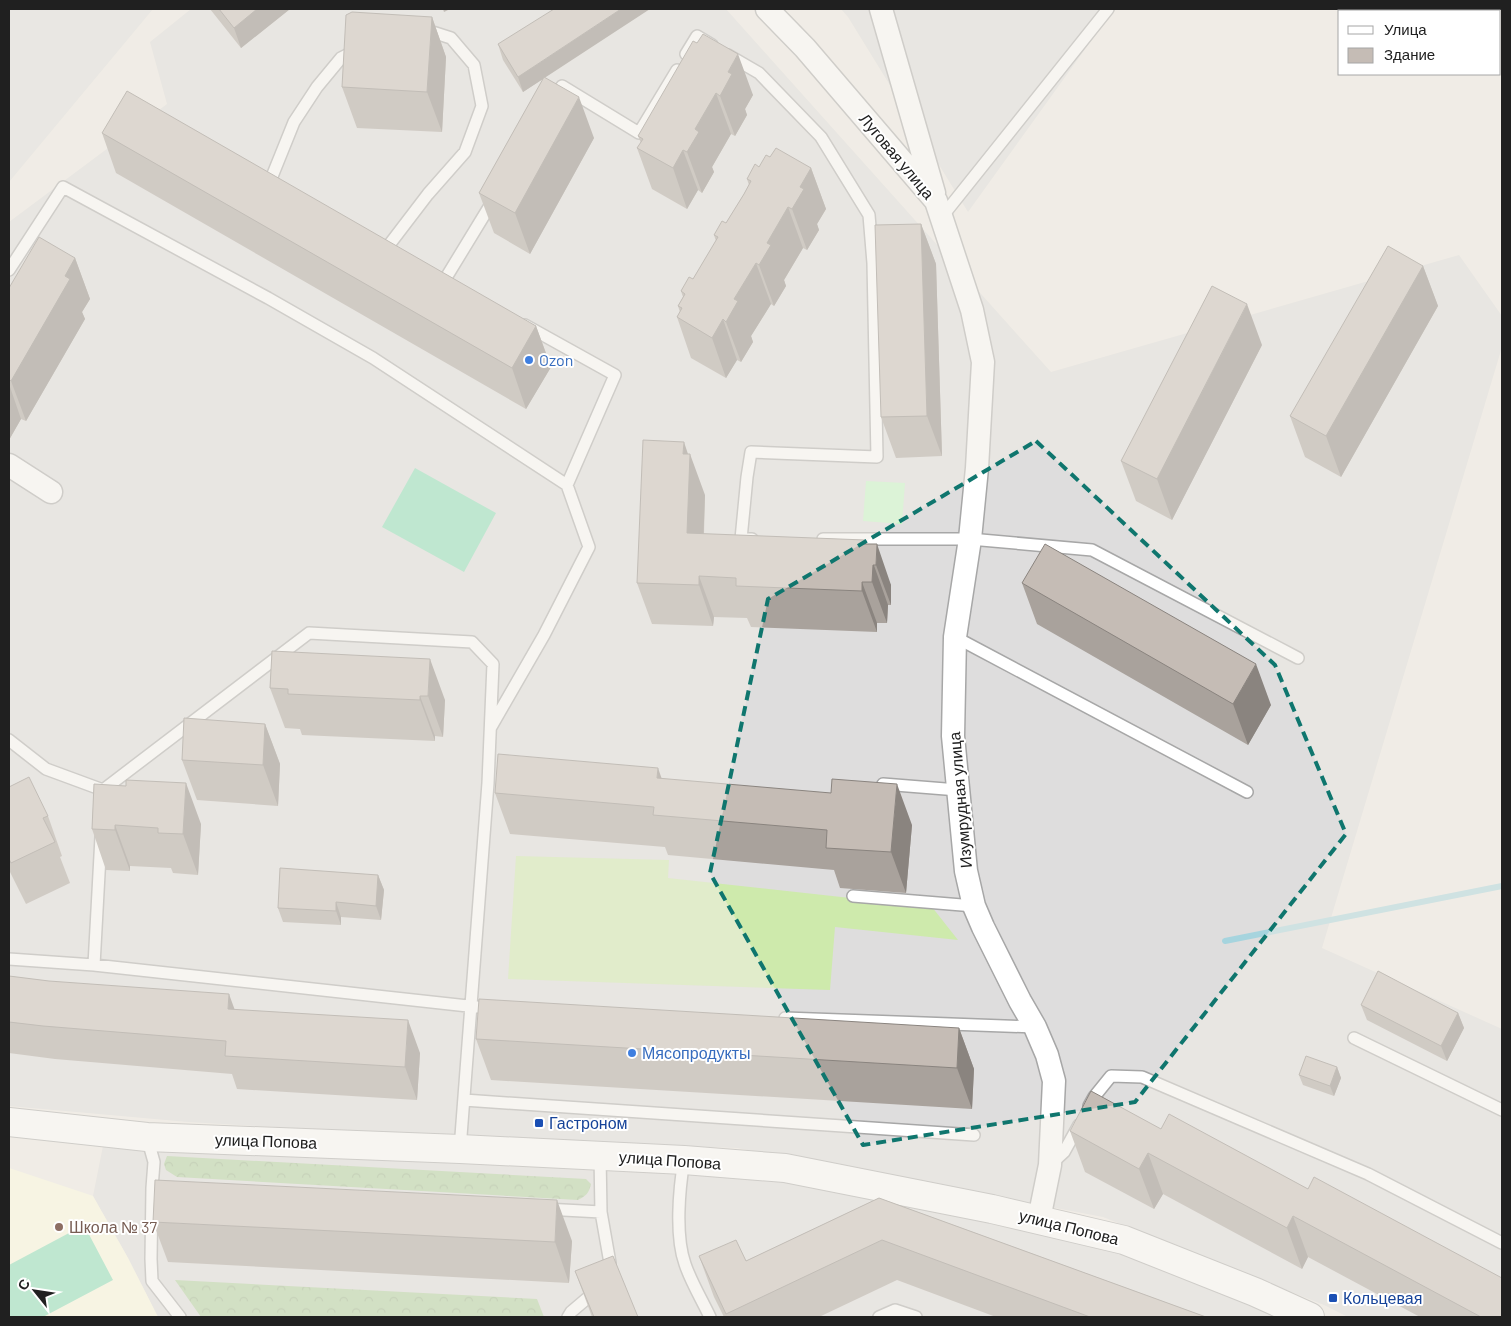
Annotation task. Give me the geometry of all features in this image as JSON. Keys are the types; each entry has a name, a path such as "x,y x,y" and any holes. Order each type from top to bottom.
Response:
{"street":[{"name":"Луговая улица","path":"767,9 805,48 939,210 972,310 983,362"},
{"path":"881,9 939,210"},
{"name":"Изумрудная улица","path":"983,362 977,468 970,540 956,637 953,736 966,871 974,906 982,927 1035,1027 1047,1055 1054,1081 1050,1165 1040,1219"},
{"path":"9,466 51,492"},
{"name":"улица Попова","path":"9,1122 147,1137 460,1149 684,1160 785,1168 1040,1219 1124,1240 1255,1292 1310,1317"}],"lane":[{"path":"939,210 1108,9"},
{"path":"386,249 428,194 466,152 482,106 474,64 452,38 415,27"},
{"path":"546,112 562,86 639,133 697,36 760,73 821,137 869,215 873,263 878,457 751,452 741,539 761,539"},
{"path":"269,184 294,122 317,87 341,58 365,45"},
{"path":"9,270 63,187 268,298 373,358 567,485 589,546 544,635 490,729"},
{"path":"444,281 500,188"},
{"path":"513,318 615,375 567,485"},
{"path":"811,539 970,540 1092,550 1298,658"},
{"path":"102,806 103,790 309,633 472,642 493,664 488,783 460,1149"},
{"path":"956,637 1247,792"},
{"path":"9,740 46,769 103,790"},
{"path":"871,783 958,790"},
{"path":"94,965 101,826"},
{"path":"853,896 974,906"},
{"path":"9,959 94,965 491,1008"},
{"path":"778,1018 1035,1027"},
{"path":"1354,1038 1502,1110"},
{"path":"1050,1165 1064,1152 1094,1097 1111,1076 1142,1077 1368,1174 1502,1243"},
{"path":"464,1100 974,1135"},
{"path":"147,1137 154,1162 157,1189 151,1259 152,1281 180,1317"},
{"path":"568,1317 604,1283 609,1274 610,1263 601,1212 600,1156"},
{"path":"684,1160 678,1228 684,1264 710,1317"},
{"path":"531,1208 601,1212"},
{"path":"880,1317 895,1310 916,1317"}],"highlighted area":[{"path":"1036,441 1275,665 1346,834 1135,1102 863,1145 710,873 768,599"}],"shaded area":[{"path":"9,9 153,9 9,182"},
{"path":"191,9 726,9 1051,372 1459,255 1502,316 1502,347 1322,948 1502,1029 1502,1317 1348,1317 1324,1305 1103,1217 737,1148 467,1138 188,1122 9,1106 9,222 167,104 150,42"},
{"path":"841,9 1114,9 968,212 848,17"},
{"path":"103,1146 776,1176 1134,1255 1281,1317 158,1317 93,1196"},
{"name":"Школа № 37","path":"9,1168 93,1196 158,1317 9,1317"}],"green space":[{"path":"415,468 496,513 464,572 382,527"},
{"path":"866,481 905,483 902,524 863,521"},
{"path":"516,856 669,860 668,878 932,907 958,940 835,927 830,990 508,979"},
{"path":"167,1156 586,1179 591,1184 587,1194 578,1200 177,1177 166,1170 164,1164"},
{"path":"84,1225 113,1280 43,1317 9,1317 9,1265"},
{"path":"175,1280 537,1299 544,1317 201,1317"}],"building":[{"path":"219,9 257,9 234,28"},
{"path":"554,9 621,9 518,77 498,44"},
{"path":"352,12 432,17 427,92 342,87 346,15"},
{"path":"703,34 738,54 728,72 732,74 720,96 716,93 695,129 699,132 687,152 683,150 673,168 637,148 643,139 638,136 693,41 697,43"},
{"path":"544,77 579,97 515,213 479,193"},
{"path":"127,91 536,326 512,368 102,133"},
{"path":"776,148 811,168 800,187 804,189 792,209 788,207 767,243 771,245 759,265 756,263 734,299 738,301 726,322 723,319 712,338 677,317 682,308 678,306 685,294 681,291 689,277 693,279 718,237 714,235 722,221 726,223 744,194 751,181 747,179 755,164 759,167 766,155 770,157"},
{"path":"921,224 927,416 881,417 875,225"},
{"path":"39,237 75,258 65,276 70,279 11,381 9,379 9,288"},
{"path":"1388,246 1423,266 1326,436 1290,416"},
{"path":"1212,286 1247,304 1157,479 1121,461"},
{"path":"643,440 684,442 683,454 690,454 687,533 865,540 864,544 877,544 876,565 873,565 872,582 862,582 862,591 736,586 736,578 699,576 699,585 637,583"},
{"path":"1045,544 1256,664 1233,704 1022,583"},
{"path":"272,651 430,659 428,696 420,696 420,700 288,694 288,689 270,688"},
{"path":"184,718 265,724 263,765 182,760"},
{"path":"498,754 658,768 657,778 831,793 832,779 897,784 891,852 826,848 827,830 653,815 654,807 495,793"},
{"path":"29,777 48,816 43,818 55,842 11,863 9,859 9,787"},
{"path":"126,780 186,783 183,834 158,833 158,828 115,825 115,830 92,829 94,784 126,786"},
{"path":"280,868 378,875 376,906 336,902 336,911 278,908"},
{"path":"1378,971 1458,1013 1441,1046 1361,1005"},
{"path":"9,976 49,981 229,994 228,1009 408,1020 405,1067 225,1056 226,1041 9,1022"},
{"path":"479,999 959,1028 957,1068 476,1039"},
{"path":"1306,1056 1337,1067 1330,1086 1299,1075"},
{"path":"1091,1091 1161,1129 1169,1114 1308,1189 1314,1177 1502,1278 1502,1317 1481,1317 1293,1216 1287,1228 1148,1153 1139,1169 1070,1131"},
{"path":"155,1180 557,1200 555,1242 153,1222"},
{"path":"879,1198 1206,1317 1090,1317 882,1240 726,1314 699,1256 736,1240 746,1261"},
{"path":"613,1256 638,1317 594,1317 575,1271"}],"waterway":[{"path":"1225,941 1502,886"}],"place":[{"name":"Ozon","path":"529,360"},
{"name":"Мясопродукты","path":"632,1053"},
{"name":"Гастроном","path":"539,1123"},
{"name":"Школа № 37","path":"59,1227"},
{"name":"Кольцевая","path":"1333,1298"}]}
